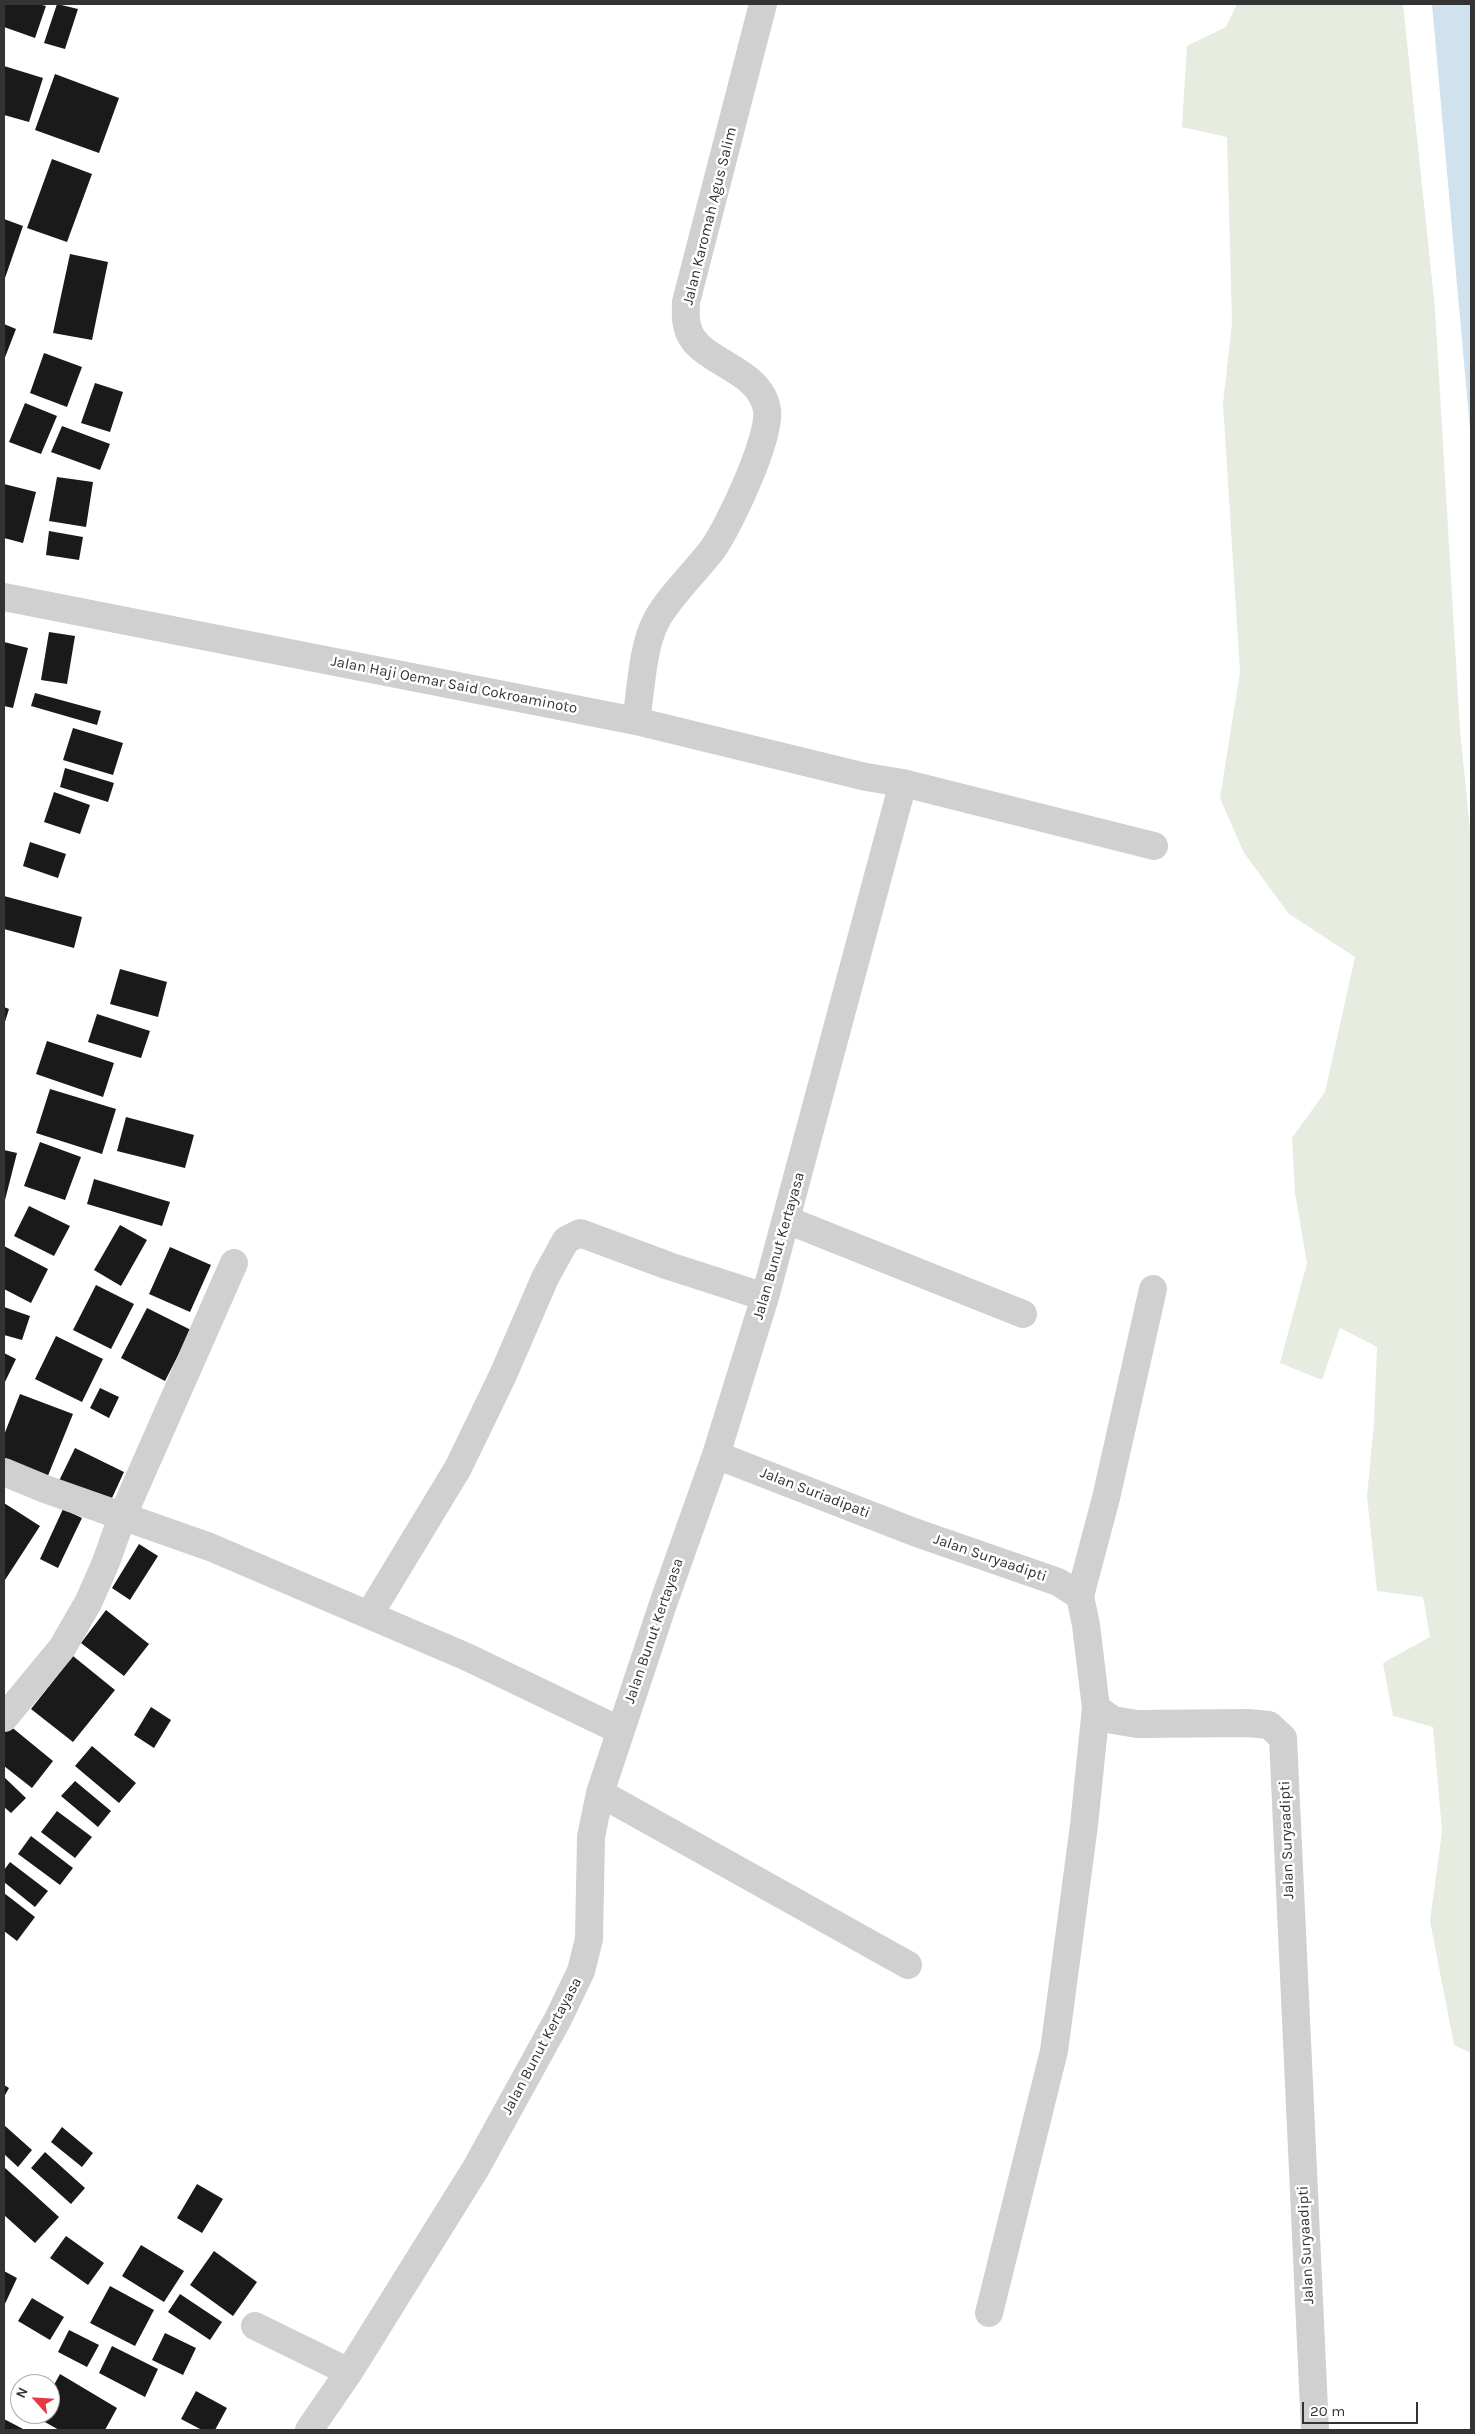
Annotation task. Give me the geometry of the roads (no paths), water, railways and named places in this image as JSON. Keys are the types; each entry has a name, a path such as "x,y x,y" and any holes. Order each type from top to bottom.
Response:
{"street":[{"name":"Jalan Karomah Agus Salim","path":"636,721 648,645 656,621 714,548 742,494 762,442 767,410 759,389 732,367 700,349 687,327 686,302 763,4"},
{"name":"Jalan Haji Oemar Said Cokroaminoto","path":"4,597 636,721 866,777 903,783 1154,846"},
{"name":"Jalan Bunut Kertayasa","path":"309,2430 349,2372 476,2168 558,2019 581,1971 589,1940 590,1836 600,1793 619,1730 716,1455 765,1297 903,783"},
{"path":"787,1220 1023,1314"},
{"path":"369,1616 458,1468 503,1375 545,1278 566,1240 580,1233 669,1266 765,1297"},
{"path":"4,1718 62,1648 89,1601 106,1562 122,1516 234,1263"},
{"path":"989,2313 1054,2051 1084,1825 1096,1708 1086,1625 1080,1596 1106,1498 1153,1289"},
{"name":"Jalan Suriadipati","path":"716,1455 914,1532"},
{"path":"4,1472 210,1547 467,1657 619,1730"},
{"name":"Jalan Suryaadipti","path":"914,1532 1058,1582 1080,1596"},
{"name":"Jalan Suryaadipti","path":"1096,1708 1113,1720 1137,1724 1248,1723 1269,1725 1283,1738 1316,2430"},
{"path":"600,1793 908,1965"},
{"path":"255,2326 349,2372"}],"water":[{"path":"1432,4 1471,4 1471,441"}]}
